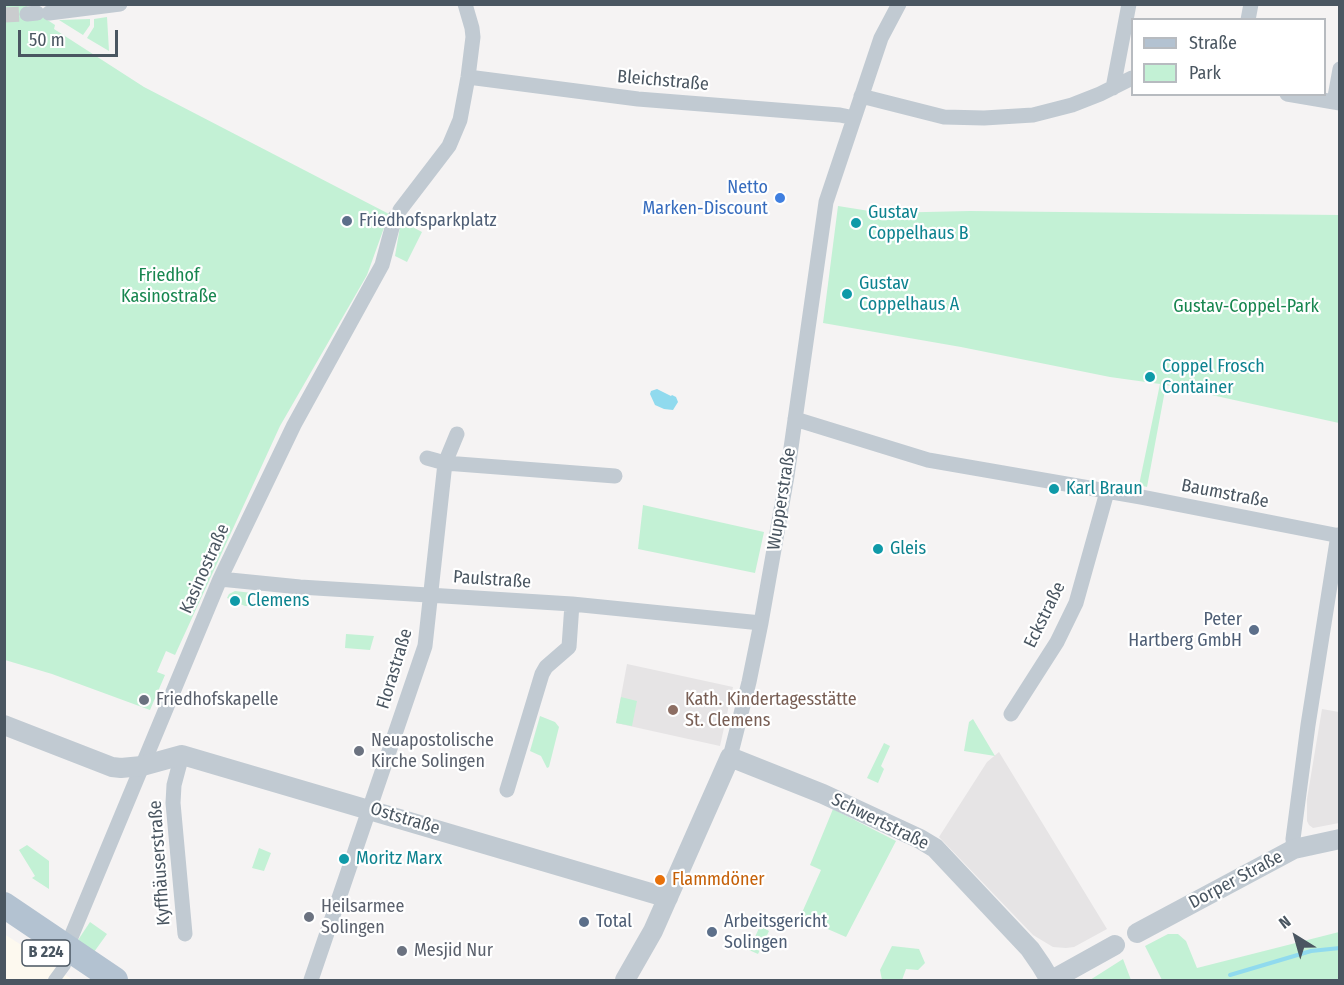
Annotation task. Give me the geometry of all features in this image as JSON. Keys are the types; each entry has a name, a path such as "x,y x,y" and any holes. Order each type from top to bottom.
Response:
{"main road":[{"name":"B 224","path":"4,905 61,964 115,981"},
{"name":"B 224","path":"4,925 87,981"}],"street":[{"path":"43,11 120,4"},
{"name":"Kasinostraße","path":"61,964 220,579 294,425 382,265 397,214 455,135 468,77 473,37 465,4"},
{"name":"Wupperstraße","path":"625,981 648,942 730,757 754,661 787,476 826,202 881,38 899,4"},
{"path":"1113,88 1128,4"},
{"path":"1298,96 1337,103 1340,69"},
{"name":"Bleichstraße","path":"468,77 627,98 854,118"},
{"path":"861,96 944,117 984,118 1033,115 1072,105 1131,79"},
{"name":"Baumstraße","path":"795,420 928,460 1339,536 1308,725 1293,839 1294,849"},
{"name":"Florastraße","path":"311,981 425,646 445,463 457,434"},
{"path":"428,458 445,463 615,476"},
{"name":"Eckstraße","path":"1011,714 1057,642 1076,603 1107,492"},
{"name":"Paulstraße","path":"220,579 432,596 572,604 761,623"},
{"path":"507,789 542,674 546,667 569,647 572,604"},
{"path":"4,725 112,767 142,766 182,755"},
{"name":"Oststraße","path":"182,755 668,898"},
{"name":"Kyffhäuserstraße","path":"182,755 174,785 173,803 185,934"},
{"name":"Schwertstraße","path":"730,757 823,794 921,839 935,848 1030,949 1051,981"},
{"name":"Dorper Straße","path":"1137,933 1294,849 1340,839"},
{"path":"1051,981 1115,945"}],"shaded area":[{"name":"Kath. Kindertagesstätte St. Clemens","path":"627,664 733,687 720,746 616,723"},
{"path":"1322,709 1339,712 1339,823 1313,828 1307,821 1307,799"},
{"path":"999,752 1107,929 1074,947 1053,947 1033,935 939,837 987,762"},
{"path":"4,934 23,946 73,980 5,980"}],"green space":[{"name":"Friedhof Kasinostraße","path":"4,5 25,5 55,25 54,29 144,87 389,214 367,275 280,426 175,655 166,651 157,672 165,675 150,710 52,674 5,660"},
{"path":"107,17 109,51 87,38 94,27 94,19"},
{"path":"90,19 90,25 83,35 59,20"},
{"name":"Gustav-Coppel-Park","path":"838,206 882,213 970,211 1339,215 1339,423 1166,385 1147,487 1139,485 1160,384 1110,377 961,347 823,323"},
{"path":"401,221 422,232 407,262 395,256"},
{"path":"643,505 764,532 755,573 638,549"},
{"path":"235,591 252,593 251,606 245,606 227,598"},
{"path":"346,634 374,636 370,650 345,648"},
{"path":"621,697 637,701 632,726 616,723"},
{"path":"540,716 555,722 559,727 547,768 541,756 530,751"},
{"path":"973,719 995,756 964,751 969,722"},
{"path":"884,743 890,746 881,766 884,769 878,783 867,778"},
{"path":"833,809 896,841 846,937 800,917 821,870 810,865"},
{"path":"27,845 49,861 49,889 32,878 35,876 19,850"},
{"path":"259,848 271,853 264,871 252,868"},
{"path":"90,922 107,934 94,952 78,940"},
{"path":"760,926 769,931 758,954 749,950"},
{"path":"1339,932 1339,980 1162,980 1145,946 1168,934 1178,934 1186,941 1197,968"},
{"path":"892,946 919,949 925,963 918,970 906,969 902,980 882,980 880,970"},
{"path":"1123,959 1131,980 1090,980"}],"water":[{"path":"657,389 676,397 678,402 673,410 655,405 650,394 651,391"}],"waterway":[{"path":"1230,975 1311,951 1340,948"}],"tunnel":[{"path":"4,15 27,14"}],"place":[{"name":"Netto Marken-Discount","path":"780,198"},
{"name":"Friedhofsparkplatz","path":"347,221"},
{"name":"Gustav Coppelhaus B","path":"856,223"},
{"name":"Gustav Coppelhaus A","path":"847,294"},
{"name":"Coppel Frosch Container","path":"1150,377"},
{"name":"Karl Braun","path":"1054,489"},
{"name":"Gleis","path":"878,549"},
{"name":"Clemens","path":"235,601"},
{"name":"Peter Hartberg GmbH","path":"1254,630"},
{"name":"Friedhofskapelle","path":"144,700"},
{"name":"Kath. Kindertagesstätte St. Clemens","path":"673,710"},
{"name":"Neuapostolische Kirche Solingen","path":"359,751"},
{"name":"Moritz Marx","path":"344,859"},
{"name":"Flammdöner","path":"660,880"},
{"name":"Heilsarmee Solingen","path":"309,917"},
{"name":"Total","path":"584,922"},
{"name":"Arbeitsgericht Solingen","path":"712,932"},
{"name":"Mesjid Nur","path":"402,951"}]}
